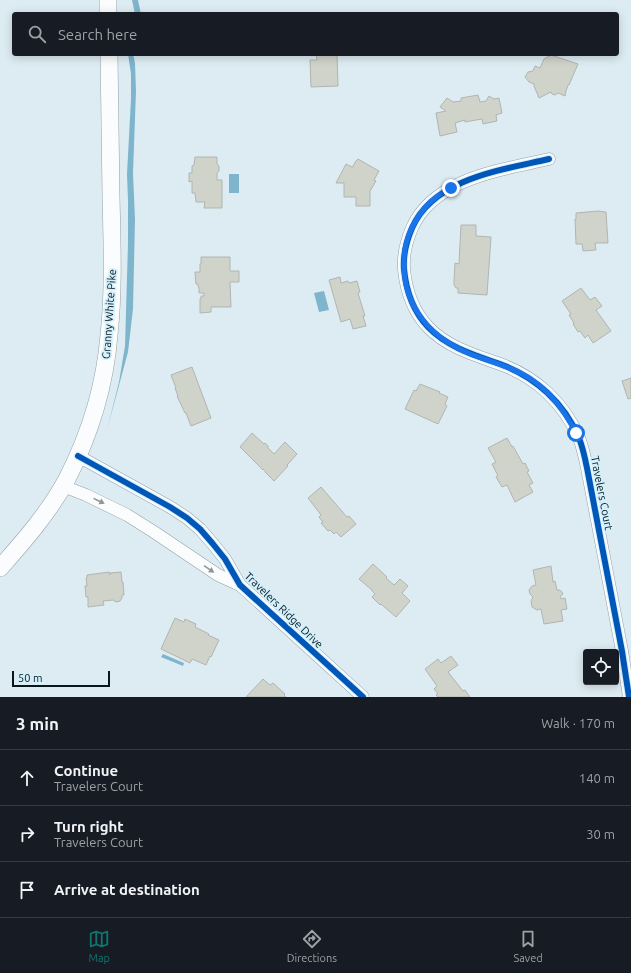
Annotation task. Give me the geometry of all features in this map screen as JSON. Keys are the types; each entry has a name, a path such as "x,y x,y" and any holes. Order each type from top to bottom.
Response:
{"main road":[{"path":"108,0 108,12"},
{"name":"Granny White Pike","path":"0,568 31,531 63,486 78,456 92,420 106,365 110,335 112,269 109,56"}],"street":[{"name":"Travelers Court","path":"549,159 475,177 442,193 419,215 407,238 403,263 406,283 412,303 416,312 428,327 447,342 468,353 513,370 531,379 545,390 556,402 572,426 582,447 587,468 622,651 629,697"},
{"name":"Travelers Ridge Drive","path":"78,456 187,518 200,529 225,559 240,585 363,697"},
{"name":"Travelers Ridge Drive","path":"63,486 91,497 127,515 218,575 240,585"}],"water":[{"path":"132,0 138,0 141,12 135,12"},
{"path":"128,56 133,56 135,63 136,91 133,173 135,220 133,309 128,352 107,430 119,382 125,346 128,243 127,174 131,74"},
{"path":"229,174 239,174 239,193 229,193"},
{"path":"324,291 329,310 319,312 314,293"},
{"path":"163,654 184,663 183,666 161,657"}],"building":[{"path":"316,56 337,56 338,86 311,87 310,60 317,60"},
{"path":"549,56 554,56 578,64 568,85 565,96 558,93 555,95 551,92 539,98 534,84 529,82 525,77 528,72 533,71 535,66 540,68 544,59"},
{"path":"478,95 480,102 486,101 489,96 494,99 499,98 502,113 496,115 497,121 483,124 482,119 465,122 465,120 455,123 457,132 440,136 436,113 446,111 440,107 447,98 453,102 461,101 461,98"},
{"path":"195,157 217,157 219,171 217,173 217,180 222,180 222,208 204,208 205,202 196,202 195,193 192,193 192,181 189,182 189,173 192,173 192,166 194,165"},
{"path":"358,159 379,171 374,180 376,181 370,191 370,206 356,206 356,197 344,197 344,183 336,183 346,164 353,167"},
{"path":"598,211 606,212 608,243 595,243 596,250 583,251 582,244 576,244 576,213"},
{"path":"461,225 476,225 476,236 491,237 487,295 458,293 458,288 454,285 455,263 459,264"},
{"path":"201,257 230,257 230,271 239,271 239,282 230,282 231,307 211,307 211,312 200,313 200,299 201,296 204,296 204,293 199,293 198,284 196,284 195,272 200,272"},
{"path":"340,277 341,283 357,281 360,292 358,293 365,316 363,316 366,326 353,329 350,319 341,322 329,280"},
{"path":"581,288 590,300 595,297 602,306 596,310 611,331 593,343 588,335 585,338 580,331 578,332 569,315 571,314 562,301"},
{"path":"192,367 211,418 191,426 177,396 176,388 171,375"},
{"path":"631,378 631,398 628,399 622,381"},
{"path":"420,384 448,397 445,404 447,406 438,424 405,409 414,390 416,391"},
{"path":"252,433 264,444 265,443 274,454 285,442 297,454 274,481 240,447"},
{"path":"507,438 523,464 525,463 529,471 527,472 533,483 529,485 533,492 515,502 507,485 502,487 496,477 498,476 492,464 496,462 488,448"},
{"path":"321,487 347,517 349,516 356,524 341,537 336,532 334,534 330,530 328,531 321,523 323,522 319,517 321,515 308,498"},
{"path":"373,564 394,585 400,579 408,586 402,593 410,601 396,617 372,597 375,594 359,579"},
{"path":"551,566 553,582 555,581 557,590 562,592 563,594 560,597 561,599 565,598 567,609 561,610 563,621 544,624 541,609 537,610 532,607 531,601 533,597 529,590 532,586 536,585 533,570"},
{"path":"109,572 109,574 111,574 110,573 121,572 124,595 122,595 120,601 103,601 104,605 88,607 88,597 86,597 85,586 87,586 87,575"},
{"path":"175,618 184,622 185,619 196,624 195,627 219,640 206,665 192,659 190,663 161,649"},
{"path":"451,656 458,665 448,672 463,691 465,690 470,697 438,697 436,695 438,694 434,689 437,686 425,669 438,659 441,663"},
{"path":"263,679 270,685 273,683 285,694 284,695 286,697 246,697"}],"cycle path":[{"path":"549,159 491,172 453,187 436,198 422,211 410,233 405,254 405,277 414,307 423,321 435,334 461,350 513,369 525,376 537,384 557,403 573,425 584,453 622,651 629,697"},
{"path":"78,456 187,518 200,529 225,559 240,585 363,697"}],"route":[{"path":"451,188 436,197 419,215 407,238 403,263 404,274 408,293 416,312 428,327 447,342 468,353 513,370 531,379 556,402 576,433"}]}
